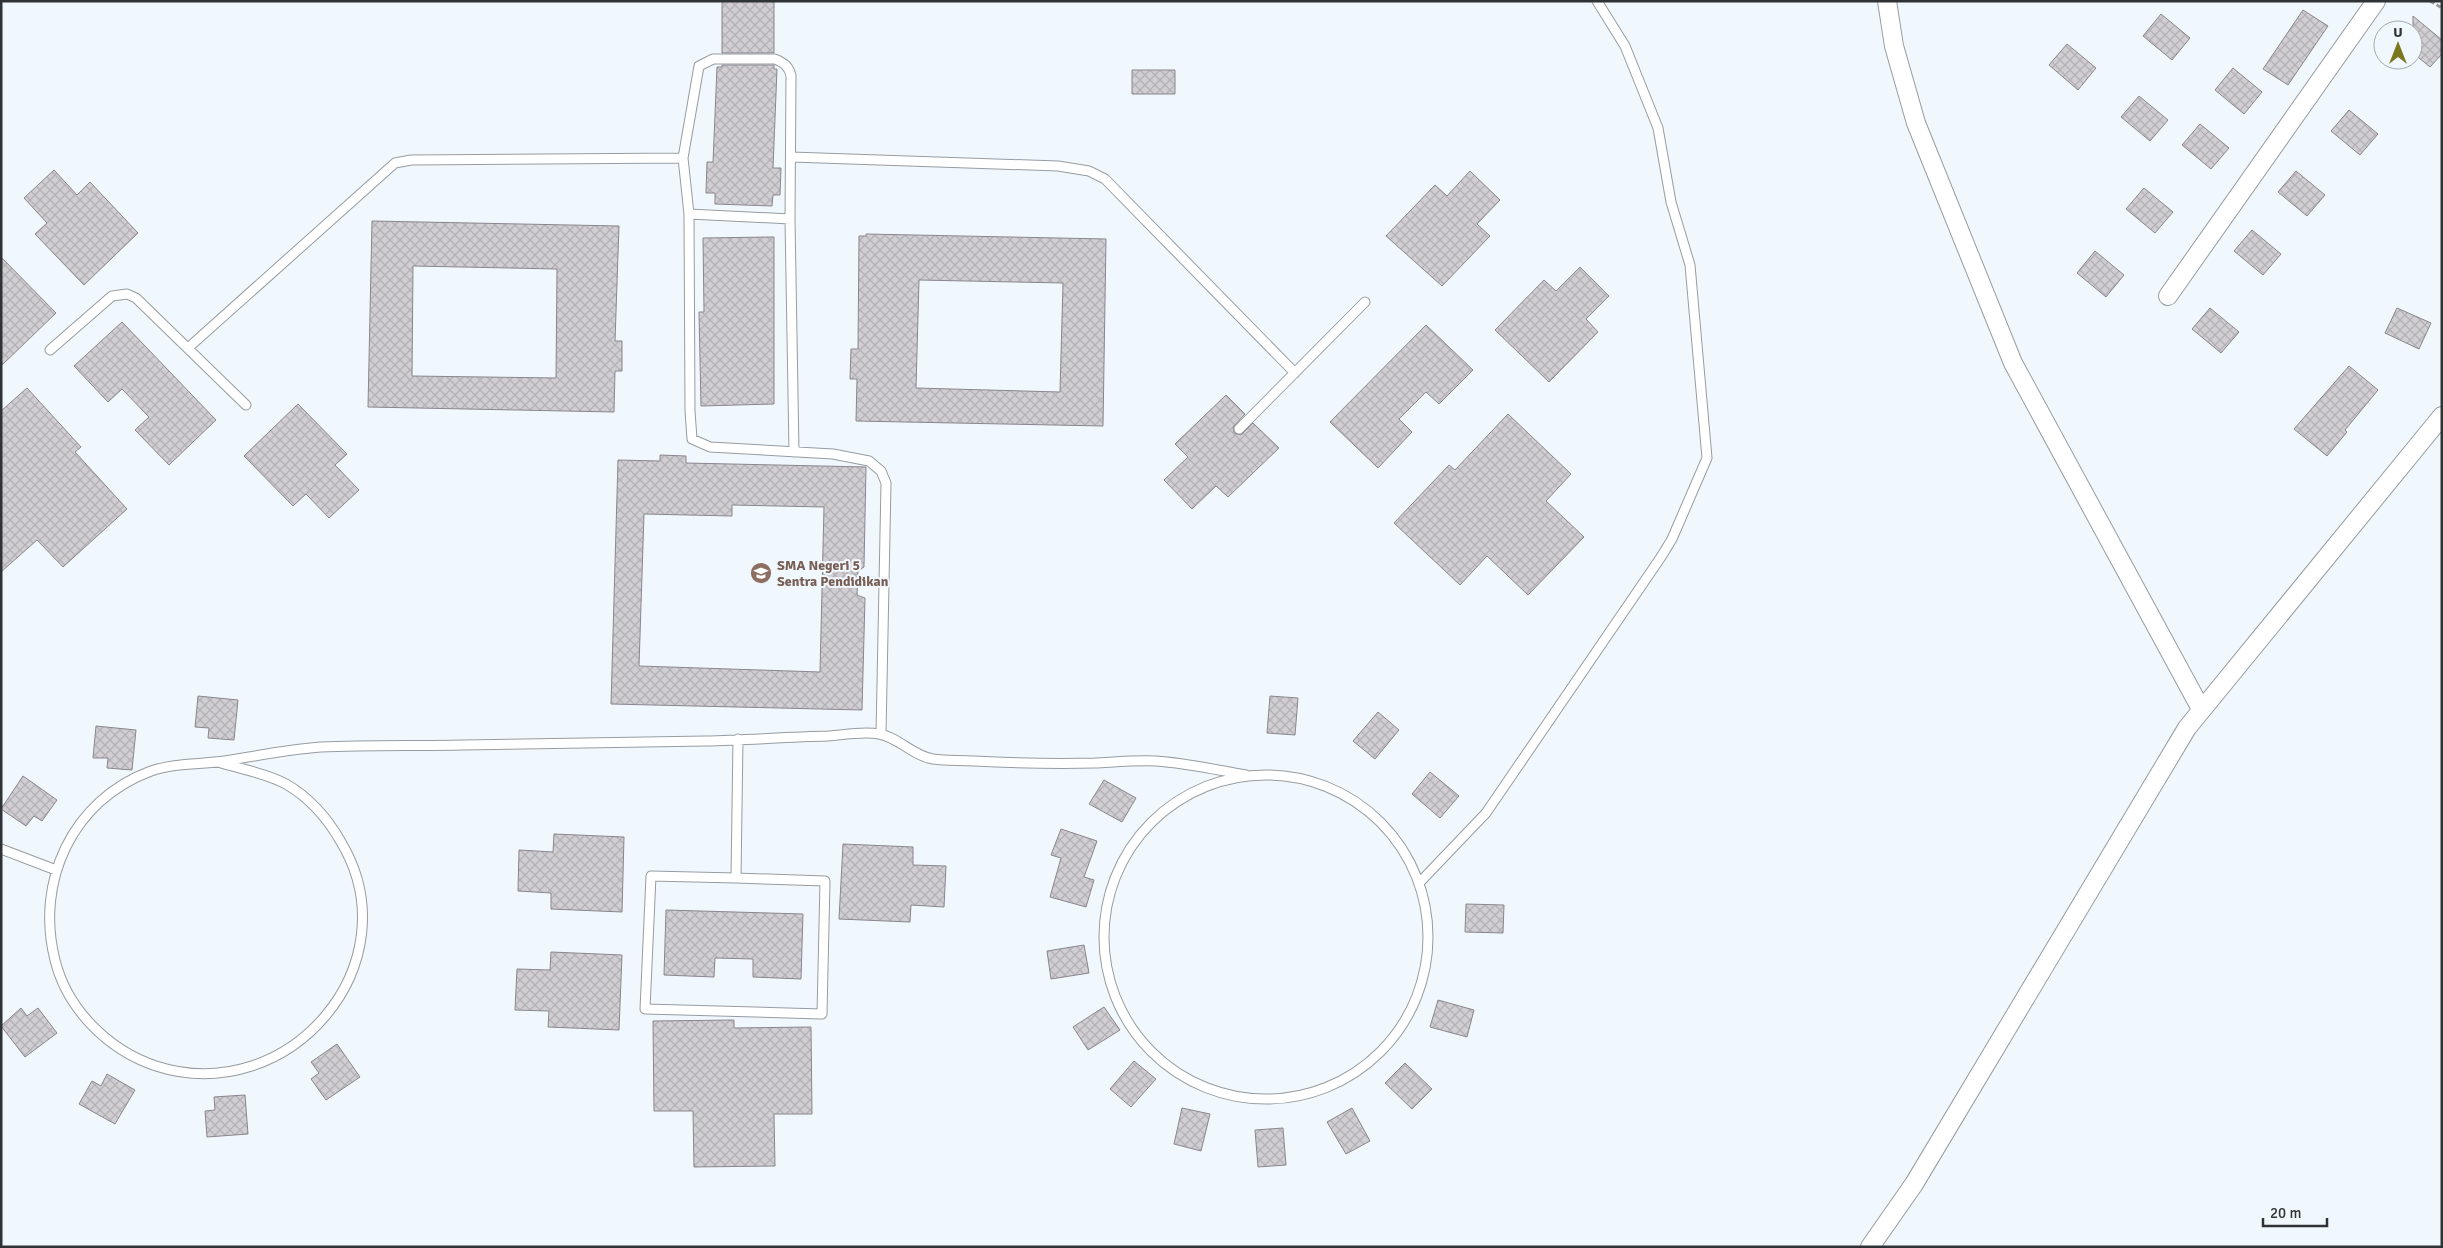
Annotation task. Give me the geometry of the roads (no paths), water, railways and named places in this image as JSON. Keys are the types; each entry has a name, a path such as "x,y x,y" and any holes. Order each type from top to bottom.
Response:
{"street":[{"path":"1887,1 1894,46 1916,123 2013,363 2201,710"},
{"path":"2168,296 2376,1"},
{"path":"1870,1247 1914,1184 2187,728 2442,416"}],"lane":[{"path":"1420,881 1486,814 1661,557 1672,539 1707,458 1690,265 1672,202 1658,128 1625,46 1597,1"},
{"path":"794,452 790,219 790,69 784,63 775,60 713,59 699,66 683,158 689,214 690,411 692,439 710,447 794,452 833,454 869,461 881,471 886,483 881,734"},
{"path":"791,157 1058,166 1089,171 1105,179 1294,373"},
{"path":"188,348 395,163 411,160 683,158"},
{"path":"689,214 790,219"},
{"path":"50,350 112,296 119,294 136,298 246,405"},
{"path":"1239,429 1365,302"},
{"path":"218,762 283,782 309,801 331,825 344,846 359,884 362,916 361,932 359,949 349,979 333,1008 312,1032 286,1052 256,1065 224,1073 191,1073 157,1066 125,1052 97,1031 74,1004 58,973 50,939 48,904 56,870 70,838 91,810 118,788 149,772 183,763 218,762 319,747 738,739 881,734 927,759 1037,764 1157,761 1246,775 1301,777 1352,798 1394,834 1420,881 1430,933 1422,985 1398,1032 1361,1070 1313,1092 1260,1099 1208,1089 1162,1062 1127,1023 1107,974 1103,920 1118,867 1149,823 1194,790 1246,775"},
{"path":"736,878 738,739"},
{"path":"1,849 56,870"},
{"path":"651,876 736,878 825,881 822,1014 645,1009 651,876"}],"place":[{"name":"SMA Negeri 5 Sentra Pendidikan","path":"761,573"}]}
